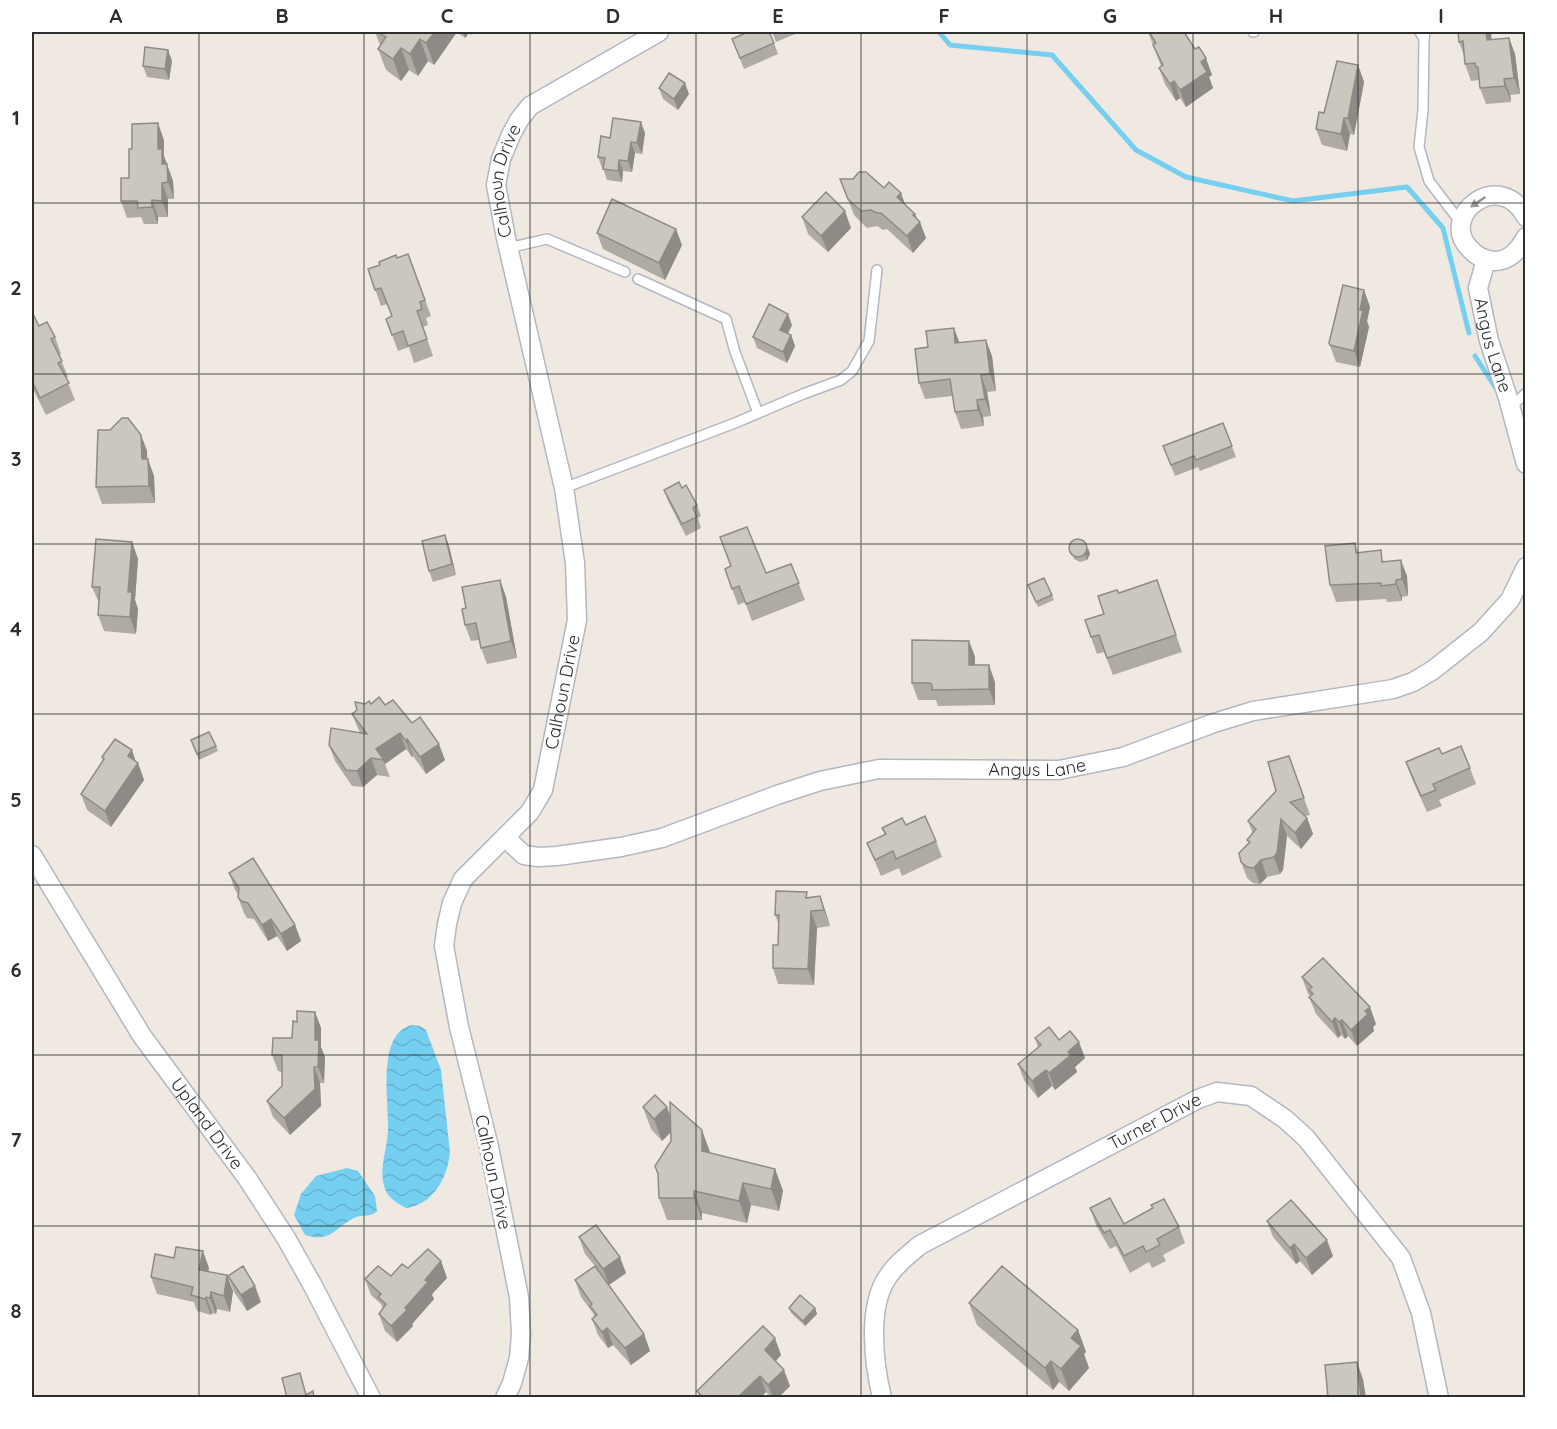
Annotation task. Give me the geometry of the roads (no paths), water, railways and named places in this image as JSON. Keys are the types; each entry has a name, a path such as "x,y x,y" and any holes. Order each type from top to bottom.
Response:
{"street":[{"name":"Calhoun Drive","path":"505,1398 519,1358 521,1334 519,1297 489,1147 459,1028 444,946 450,913 463,879 530,812 543,789 574,645 578,594 564,488 508,248 496,185 501,159 519,120 530,106 659,32"},
{"path":"1526,217 1509,198 1498,195 1486,196 1476,200 1465,213 1461,224 1467,246 1476,256 1486,260 1497,261 1507,258 1520,248 1526,237"},
{"name":"Angus Lane","path":"1486,260 1478,288 1489,341 1526,464"},
{"name":"Angus Lane","path":"507,836 524,855 538,857 621,846 662,838 777,795 849,774 879,769 1059,770 1123,757 1253,711 1393,689 1413,682 1433,670 1481,632 1510,600 1526,567"},
{"name":"Upland Drive","path":"32,855 142,1036 247,1178 286,1238 371,1398"},
{"name":"Turner Drive","path":"882,1398 875,1350 878,1301 886,1279 904,1259 920,1245 1155,1121 1217,1092 1251,1095 1285,1119 1305,1138 1401,1258 1420,1313 1439,1398"}],"lane":[{"path":"1423,34 1423,110 1419,147 1429,181 1461,224"},
{"path":"508,248 547,239 625,272"},
{"path":"564,488 841,380 852,371 869,341 877,270"},
{"path":"638,279 726,319 735,352 758,413"},
{"path":"1510,408 1526,393"}],"water":[{"path":"412,1025 426,1030 441,1070 450,1152 446,1171 431,1196 416,1206 406,1208 395,1202 387,1193 382,1172 388,1131 389,1055 400,1031"},
{"path":"347,1168 358,1171 375,1196 377,1211 354,1218 327,1236 305,1235 294,1215 301,1194 316,1176"}],"waterway":[{"path":"939,32 950,45 1052,55 1136,150 1186,177 1293,201 1407,187 1443,228 1469,333"},
{"path":"1475,356 1499,393"}]}
